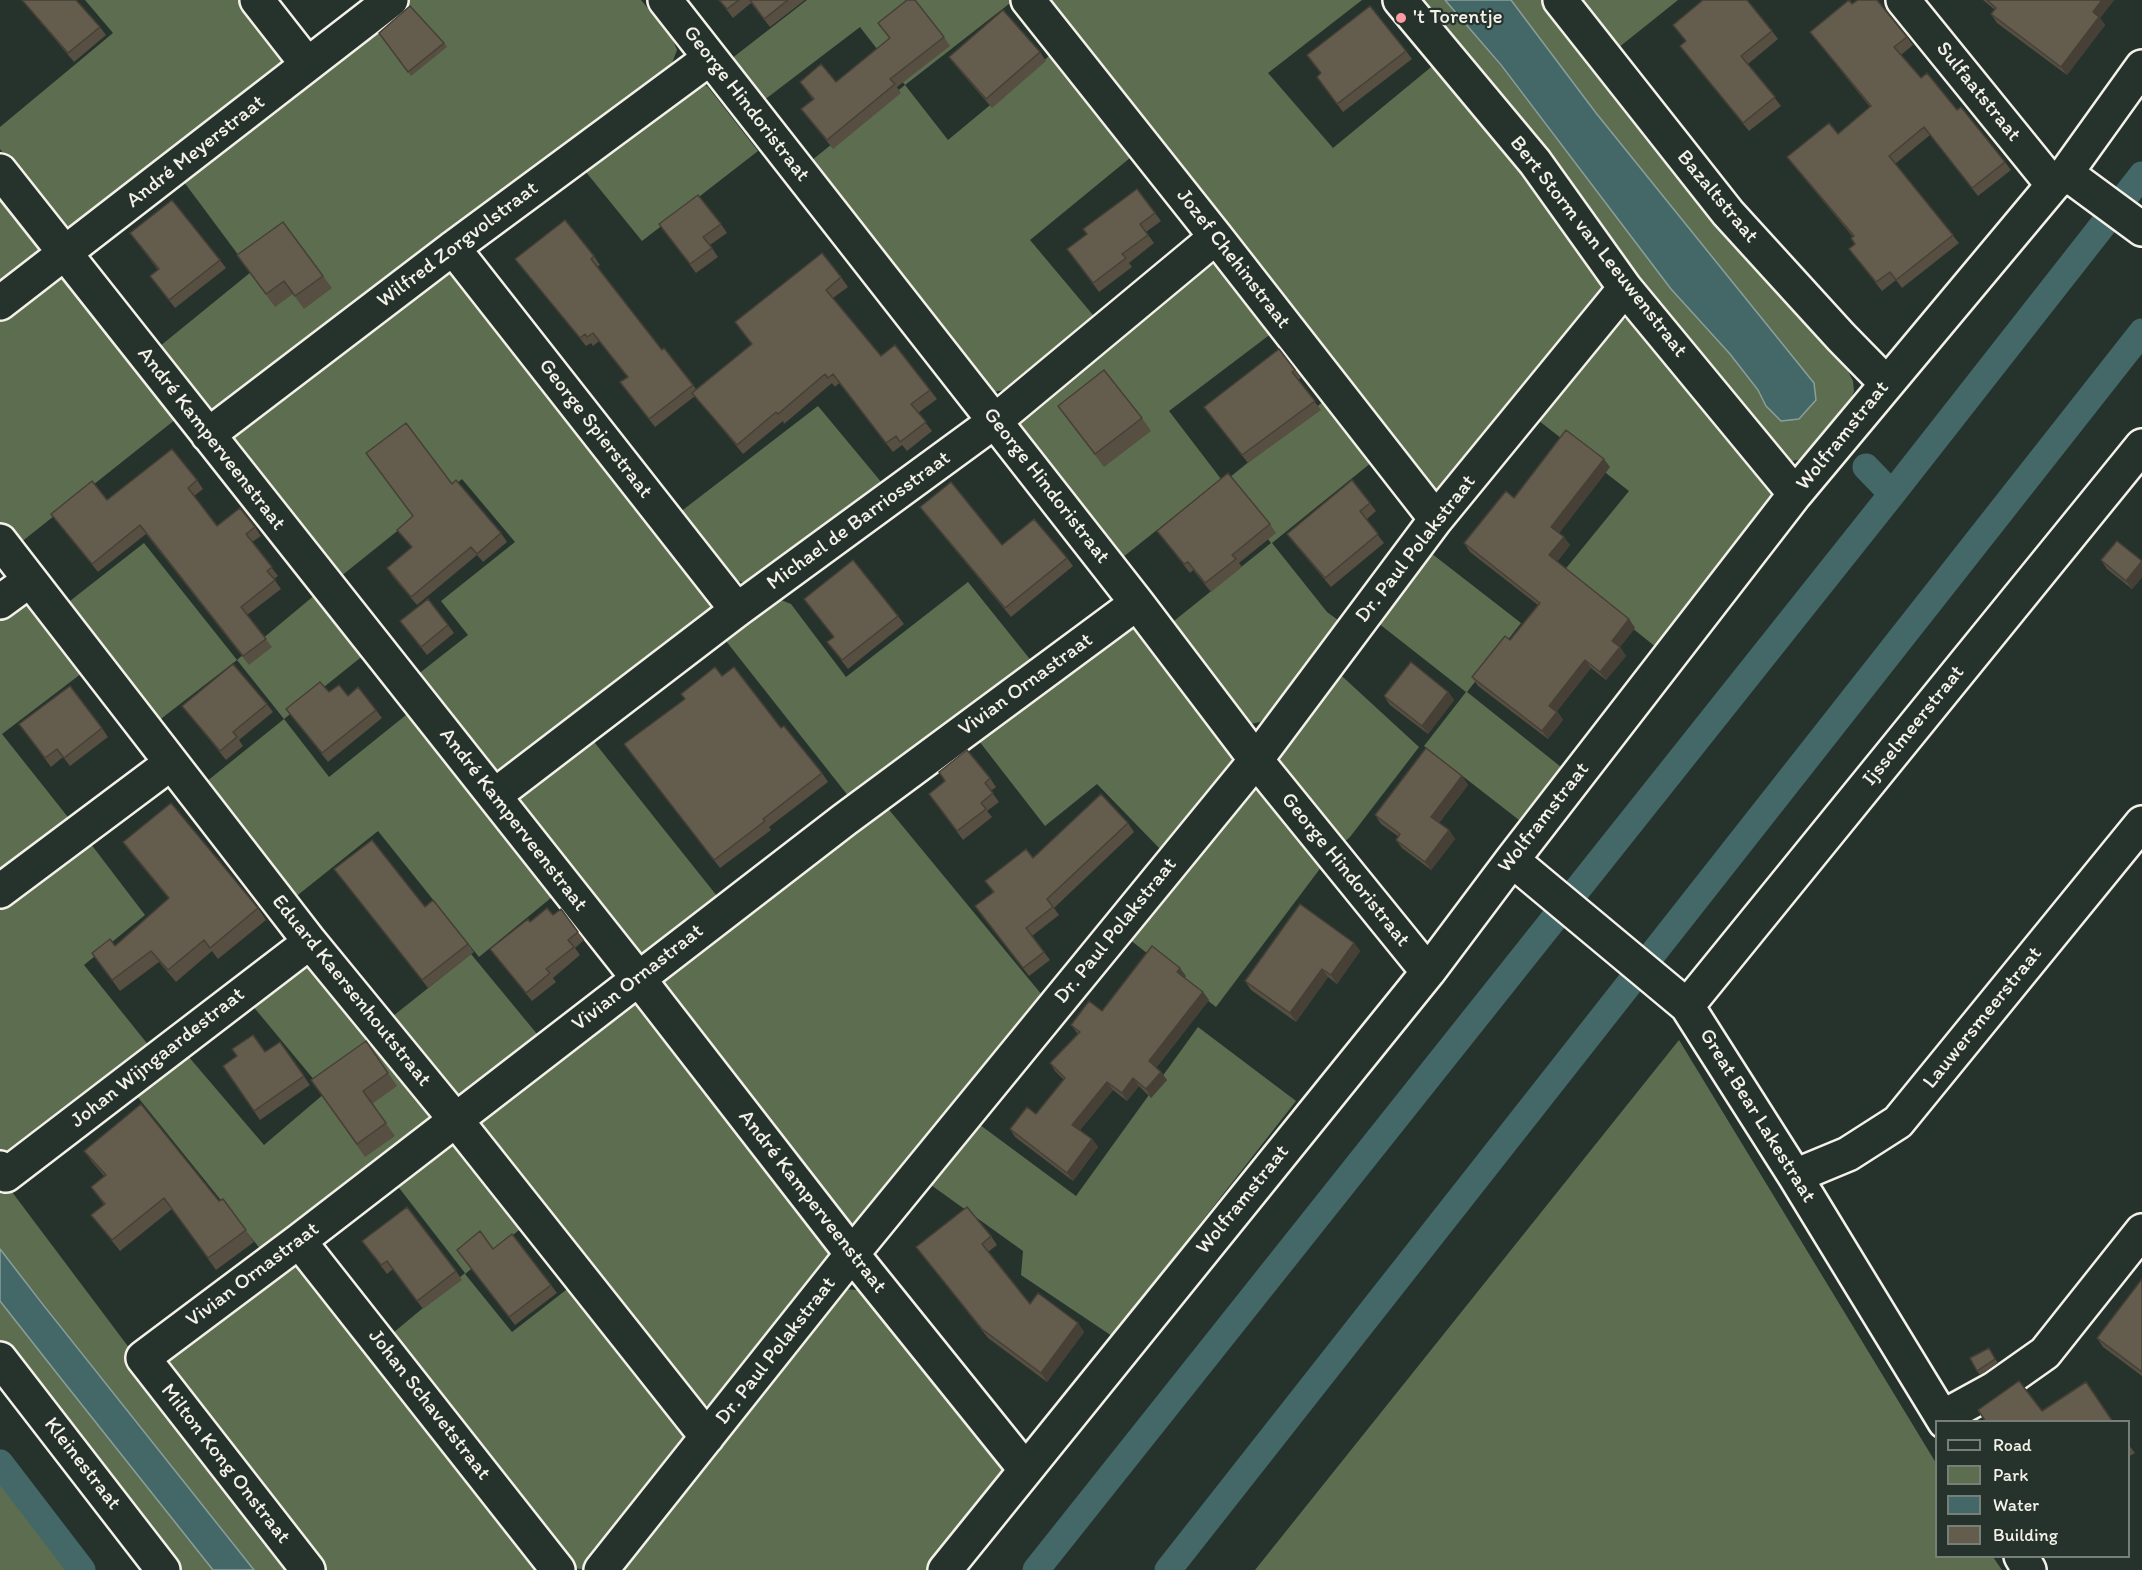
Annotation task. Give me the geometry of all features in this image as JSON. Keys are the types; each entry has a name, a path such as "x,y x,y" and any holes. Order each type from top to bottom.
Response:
{"street":[{"path":"257,0 307,64"},
{"name":"André Meyerstraat","path":"0,303 391,0"},
{"name":"George Hindoristraat","path":"665,0 1137,603 1256,760 1428,972"},
{"name":"Jozef Chehinstraat","path":"1028,0 1436,519"},
{"name":"Bert Storm van Leeuwenstraat","path":"1400,0 1534,162 1625,288 1795,495"},
{"name":"Bazaltstraat","path":"1560,0 1728,213 1886,383"},
{"name":"Sulfaatstraat","path":"1903,0 2065,179 2142,229"},
{"name":"Wilfred Zorgvolstraat","path":"208,435 453,248 710,58"},
{"name":"Wolframstraat","path":"945,1570 1428,972 1520,866 1795,495 1886,383 2065,179 2142,67"},
{"name":"André Kamperveenstraat","path":"0,171 638,978 852,1254 1025,1469"},
{"name":"Michael de Barriosstraat","path":"494,796 737,610 995,421 1216,237"},
{"name":"George Spierstraat","path":"453,248 737,610"},
{"name":"Dr. Paul Polakstraat","path":"601,1570 852,1254 1256,760 1436,519 1625,288"},
{"name":"Ijsselmeerstraat","path":"1687,1006 2142,446"},
{"name":"Eduard Kaersenhoutstraat","path":"0,541 310,942 455,1119 707,1437"},
{"path":"0,602 30,580"},
{"name":"Vivian Ornastraat","path":"143,1358 844,819 1137,603"},
{"path":"0,891 171,763"},
{"name":"Lauwersmeerstraat","path":"1795,1176 1848,1154 1898,1122 2142,823"},
{"name":"Great Bear Lakestraat","path":"1520,866 1687,1006 1795,1176 1944,1419"},
{"name":"Johan Wijngaardestraat","path":"3,1172 310,942"},
{"path":"1944,1419 1994,1389 2045,1353 2142,1231"},
{"name":"Johan Schavetstraat","path":"299,1240 558,1570"},
{"name":"Milton Kong Onstraat","path":"143,1358 308,1570"},
{"name":"Kleinestraat","path":"0,1359 164,1570"}],"green space":[{"path":"85,0 247,0 290,64 75,229 61,227 54,220 0,149 0,127 113,33"},
{"path":"409,0 641,0 672,38 677,50 672,63 663,75 218,412 202,410 154,351 251,272 181,178"},
{"path":"807,0 1014,0 905,85 860,27 755,107 722,66"},
{"path":"1039,0 1362,0 1268,73 1333,148 1436,63 1494,130 1610,293 1438,492 1425,492"},
{"path":"1416,0 1445,0 1500,65 1671,289 1730,354 1758,390 1766,406 1781,421 1596,113 1511,0 1548,0 1847,369 1853,381 1854,391 1850,402 1803,459 1792,461 1783,459"},
{"path":"1579,0 1678,0 1618,48"},
{"path":"1054,52 1136,153 1030,240 1098,321 1010,389 993,392 979,388 801,169 905,85 948,140"},
{"path":"695,78 708,87 758,151 642,241 577,161"},
{"path":"0,186 45,253 0,292"},
{"path":"1207,264 1220,266 1276,330 1169,411 1221,479 1113,565 1017,442 1014,413"},
{"path":"445,270 456,271 712,589 715,613 503,772 491,770 412,679 468,635 441,601 515,542 462,479 335,581 232,443 234,430"},
{"path":"57,277 68,279 181,415 15,547 0,529 0,315"},
{"path":"1627,319 1639,322 1775,494 1657,648 1563,572 1629,491 1534,417 1615,320"},
{"path":"1330,396 1377,458 1272,543 1327,612 1342,623 1270,713 1260,722 1250,724 1237,721 1164,629 1271,543 1224,482"},
{"path":"818,406 882,483 757,581 746,583 730,579 675,516"},
{"path":"144,543 237,660 153,725 61,608"},
{"path":"1427,550 1521,623 1467,692 1561,767 1519,820 1424,746 1466,692 1373,619"},
{"path":"968,582 1033,663 853,802 722,636 771,596 791,604 846,677"},
{"path":"316,594 365,654 284,719 237,660"},
{"path":"27,596 90,667 2,734 75,826 0,882 0,611"},
{"path":"1125,623 1139,634 1229,750 1233,762 1162,851 1097,784 1045,826 972,732"},
{"path":"1332,667 1419,747 1350,837 1337,848 1266,745"},
{"path":"411,711 557,893 479,957 378,831 294,898 201,786 284,719 329,777"},
{"path":"591,738 721,901 647,954 636,951 518,810 522,794"},
{"path":"1254,784 1263,792 1322,866 1216,1007 1120,932"},
{"path":"881,800 1042,995 870,1218 860,1224 848,1223 659,980"},
{"path":"84,835 145,915 84,965 154,1052 10,1157 0,1152 0,900"},
{"path":"471,954 542,1040 468,1096 454,1095 388,1020"},
{"path":"309,956 437,1121 266,1256 132,1090 182,1049 264,1145 325,1093 247,999"},
{"path":"633,990 829,1239 833,1259 712,1406 698,1404 475,1135 475,1113"},
{"path":"1198,1027 1296,1101 1112,1336 1021,1275 1023,1251 924,1180 972,1119 1076,1196"},
{"path":"1679,1040 1935,1461 1935,1558 1994,1558 2002,1570 1255,1570"},
{"path":"440,1143 453,1143 524,1226 465,1274 512,1332 575,1283 688,1438 592,1566 582,1569 569,1568 387,1338 465,1273 393,1180"},
{"path":"0,1176 139,1361 301,1570 254,1570 0,1249"},
{"path":"282,1264 310,1267 550,1570 313,1570 169,1383 165,1355"},
{"path":"842,1289 860,1290 876,1300 1004,1466 996,1485 929,1570 611,1570"},
{"path":"0,1301 213,1570 174,1570 0,1344"},
{"path":"0,1463 82,1570 0,1570"}],"water":[{"path":"1445,0 1511,0 1596,113 1814,383 1816,400 1799,419 1781,421 1766,406 1758,390 1730,354 1671,289 1501,65"},
{"path":"0,1249 254,1570 213,1570 59,1376 0,1301"}],"building":[{"path":"22,0 76,0 100,27 68,53"},
{"path":"719,0 739,0 727,9"},
{"path":"750,0 788,0 764,19"},
{"path":"907,0 915,0 944,37 890,79 895,84 827,140 801,109 814,99 800,82 821,64 836,82 890,38 878,23"},
{"path":"1703,0 1747,0 1772,31 1741,56 1775,97 1743,123 1680,46 1686,41 1673,25"},
{"path":"1849,0 1852,4 1858,0 1877,0 1907,37 1894,47 1921,78 1927,73 1957,110 1961,107 2005,162 1972,188 1924,127 1889,156 1953,235 1896,280 1890,272 1876,282 1849,249 1855,244 1851,238 1854,236 1787,157 1829,123 1838,134 1871,106 1810,32"},
{"path":"1987,0 2102,0 2093,12 2099,17 2061,67 1991,14 1996,8"},
{"path":"410,6 444,43 408,72 379,33"},
{"path":"1370,6 1406,51 1337,104 1317,77 1321,73 1307,55"},
{"path":"1003,10 1040,52 986,99 949,57"},
{"path":"1137,189 1155,213 1140,224 1148,235 1122,254 1126,258 1093,283 1067,249 1087,234 1083,229"},
{"path":"698,195 721,224 703,237 712,248 690,264 659,224"},
{"path":"172,200 220,260 169,300 150,276 159,269 130,233"},
{"path":"565,220 594,256 591,259 662,350 664,348 693,385 649,419 620,382 628,377 593,333 587,337 585,334 580,338 515,259"},
{"path":"283,222 323,276 295,296 284,281 266,294 237,255"},
{"path":"822,253 841,277 826,290 881,356 895,345 930,390 911,404 926,422 900,442 896,436 886,443 833,374 828,378 825,374 737,445 692,393 752,344 735,322"},
{"path":"1279,349 1295,370 1292,372 1315,401 1242,455 1204,407"},
{"path":"1104,370 1142,418 1095,454 1058,406"},
{"path":"406,423 452,484 456,480 501,533 477,554 471,547 411,597 387,568 412,547 397,530 413,516 366,453"},
{"path":"1566,430 1604,459 1551,527 1564,537 1549,555 1629,619 1612,641 1620,647 1600,672 1585,660 1549,706 1557,712 1542,731 1472,677 1505,636 1510,640 1540,603 1464,543 1506,491 1514,498"},
{"path":"172,449 197,480 188,488 217,526 240,508 255,527 246,534 272,567 267,571 275,580 241,607 266,639 243,656 140,525 92,564 51,514 92,481 107,500"},
{"path":"1228,473 1270,524 1232,555 1236,559 1205,583 1188,562 1184,564 1157,531"},
{"path":"1352,480 1370,503 1360,511 1378,534 1325,578 1287,534"},
{"path":"951,482 1002,545 1034,519 1067,558 1005,608 920,507"},
{"path":"2117,541 2142,561 2126,581 2101,560"},
{"path":"853,560 898,616 842,660 827,642 834,637 804,599"},
{"path":"428,599 448,625 421,647 400,621"},
{"path":"1411,662 1448,692 1422,726 1384,696"},
{"path":"233,664 267,704 233,732 237,737 220,751 182,706"},
{"path":"715,667 722,676 734,667 781,728 784,726 822,773 714,860 624,744 685,699 681,694"},
{"path":"320,682 329,692 339,685 348,696 358,687 376,710 322,753 286,709"},
{"path":"70,686 102,728 64,758 57,749 45,758 19,724"},
{"path":"1426,748 1462,776 1431,817 1449,830 1425,862 1396,840 1400,834 1375,815"},
{"path":"967,750 990,778 985,783 993,793 981,803 986,809 957,831 929,794 945,781 939,772"},
{"path":"1101,794 1128,823 1047,899 1053,907 1026,928 1044,952 1023,968 975,906 994,892 985,881 1026,849 1033,858"},
{"path":"171,803 258,908 210,948 204,940 168,970 151,951 112,980 92,953 110,939 115,946 169,898 123,842"},
{"path":"372,840 425,907 433,900 468,944 422,980 334,869"},
{"path":"1300,904 1354,943 1331,975 1322,969 1290,1013 1245,981"},
{"path":"547,908 553,915 561,909 578,932 568,940 574,947 546,969 550,973 526,993 490,949 528,919 530,922"},
{"path":"1152,946 1180,968 1177,972 1203,992 1149,1061 1161,1072 1146,1089 1133,1078 1122,1093 1107,1082 1072,1125 1092,1139 1067,1173 1010,1129 1027,1107 1036,1114 1065,1078 1050,1063 1080,1032 1071,1025 1089,1001 1102,1011"},
{"path":"253,1035 265,1052 280,1042 304,1076 254,1111 223,1066 237,1056 232,1049"},
{"path":"366,1041 388,1073 363,1091 386,1123 357,1144 311,1080"},
{"path":"141,1104 219,1201 223,1199 246,1230 208,1258 164,1198 112,1240 91,1215 105,1204 91,1187 106,1175 84,1151"},
{"path":"407,1207 456,1271 417,1301 387,1261 381,1265 362,1241"},
{"path":"967,1207 991,1236 982,1244 1030,1304 1038,1293 1078,1323 1041,1373 982,1329 916,1247"},
{"path":"480,1231 493,1249 512,1234 551,1285 509,1317 457,1250"},
{"path":"2142,1279 2142,1372 2097,1338"},
{"path":"1989,1348 1995,1359 1977,1371 1970,1358"},
{"path":"2019,1381 2042,1411 2086,1382 2112,1420 1985,1420 1978,1410"}],"waterway":[{"path":"1036,1570 1892,494 2142,175"},
{"path":"1168,1570 2142,332"},
{"path":"1866,467 1892,494"},
{"path":"0,1463 82,1570"}],"place":[{"name":"'t Torentje","path":"1401,18"}]}
